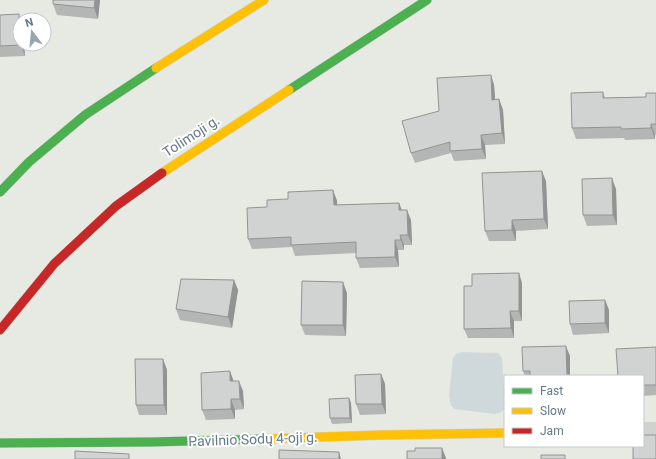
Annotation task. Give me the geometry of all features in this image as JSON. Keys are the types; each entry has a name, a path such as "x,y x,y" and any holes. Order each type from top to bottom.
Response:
{"street":[{"path":"0,192 29,162 85,115 158,66 264,0"},
{"name":"Tolimoji g.","path":"0,330 54,264 116,206 173,164 427,0"},
{"name":"Pavilnio Sodų 4-oji g.","path":"0,443 151,442 504,433"},
{"path":"644,433 656,433"}],"shaded area":[{"path":"0,0 656,0 656,459 0,459"},
{"path":"462,352 498,353 502,358 504,408 501,412 495,414 454,409 451,405 449,396 453,358 456,354"}],"building":[{"path":"53,0 95,0 94,8 53,4"},
{"path":"12,14 12,45 0,46 0,15"},
{"path":"491,75 492,100 499,99 502,133 481,135 482,149 450,151 450,142 411,153 402,121 439,111 437,78"},
{"path":"603,92 603,98 646,97 646,93 656,93 656,124 651,124 651,128 572,128 571,93"},
{"path":"542,171 544,219 512,220 512,230 485,231 482,173"},
{"path":"612,178 613,215 583,215 582,179"},
{"path":"333,190 334,205 399,203 399,210 407,210 408,235 400,235 401,240 395,240 395,257 356,258 356,242 291,245 291,237 248,239 247,208 267,207 267,200 288,199 288,192"},
{"path":"519,273 519,311 510,311 511,328 464,329 464,286 472,286 472,274"},
{"path":"181,279 234,280 228,317 176,309"},
{"path":"302,281 343,282 343,325 301,325"},
{"path":"605,300 605,323 570,324 569,301"},
{"path":"566,346 567,375 530,375 530,371 523,371 522,347"},
{"path":"656,347 656,385 644,385 644,375 618,375 616,349"},
{"path":"135,359 163,359 164,405 136,405"},
{"path":"230,371 230,381 239,381 240,399 231,399 231,409 202,410 201,373"},
{"path":"381,374 382,404 356,404 355,375"},
{"path":"349,398 350,418 330,418 329,399"},
{"path":"644,435 656,435 656,459 633,459 633,447 644,447"},
{"path":"415,448 442,448 442,459 407,459 407,451 415,451"},
{"path":"279,450 339,452 339,459 279,459"},
{"path":"75,451 129,454 129,459 75,459"},
{"path":"541,455 565,455 565,459 541,459"}],"traffic: fast":[{"path":"289,90 427,0"},
{"path":"0,192 29,162 85,115 156,68"},
{"path":"0,443 151,442 262,439"}],"traffic: slow":[{"path":"156,68 264,0"},
{"path":"162,173 289,90"},
{"path":"262,439 504,433"}],"traffic: jam":[{"path":"0,330 54,264 116,206 162,173"}]}
